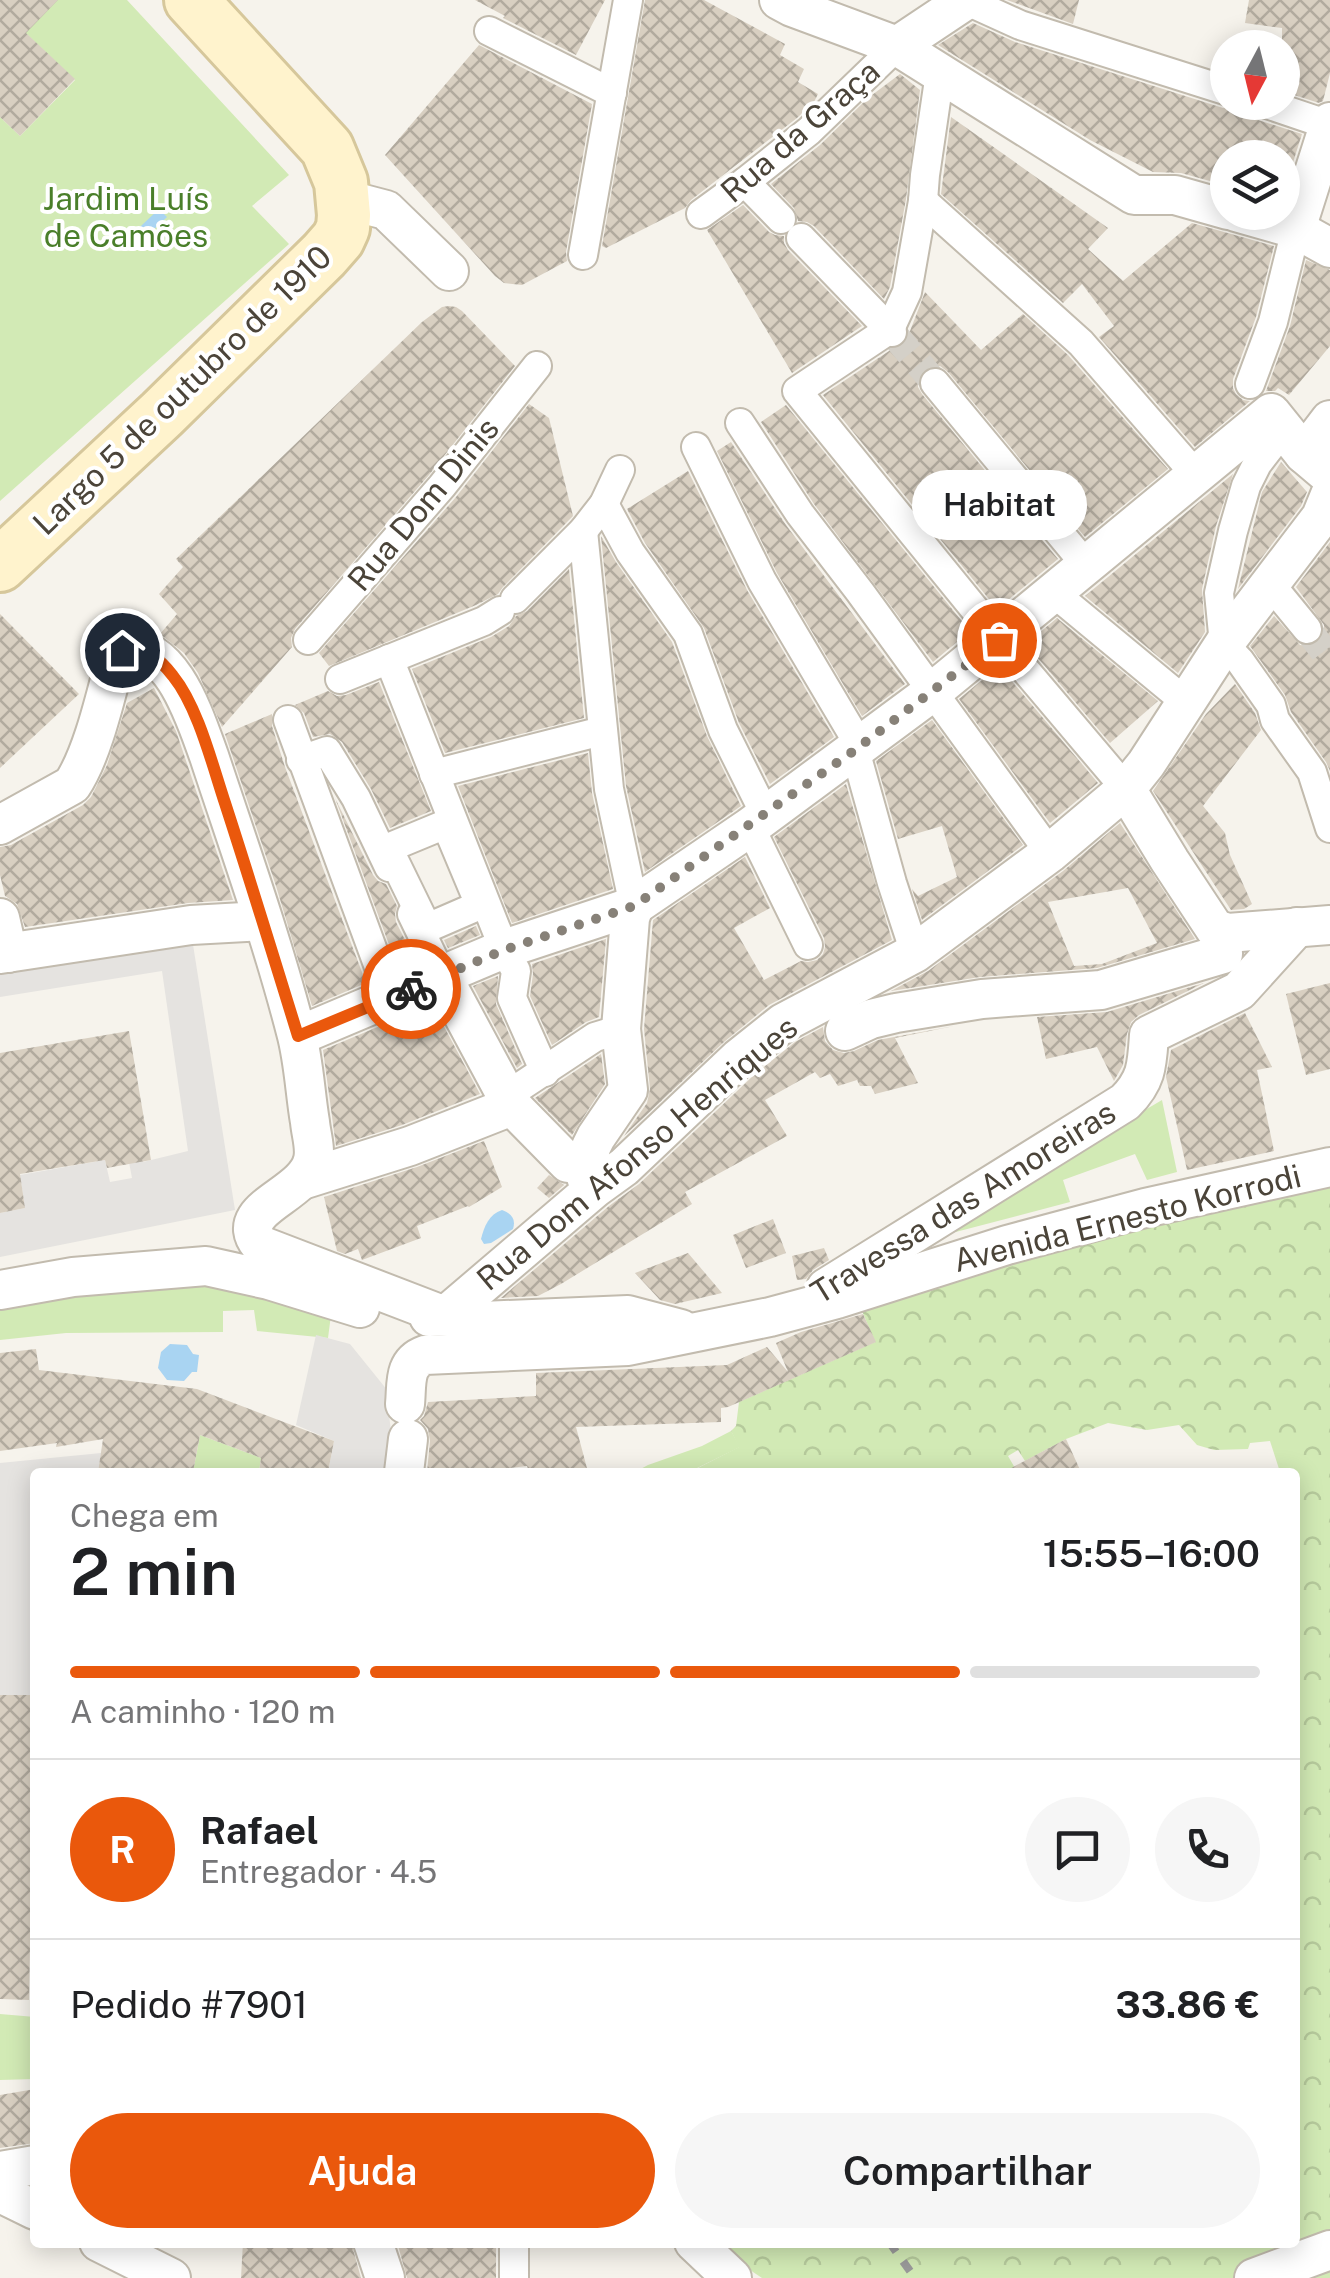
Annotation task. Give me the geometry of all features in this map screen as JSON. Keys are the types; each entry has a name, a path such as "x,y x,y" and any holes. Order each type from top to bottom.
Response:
{"main road":[{"name":"Largo 5 de outubro de 1910","path":"0,564 162,414 324,255 343,228 341,182 327,148 191,0"}],"street":[{"path":"583,255 628,0"},
{"path":"779,0 838,12 1134,194 1175,196 1210,205"},
{"path":"898,46 966,0 1020,25 1210,86"},
{"path":"489,31 612,93"},
{"name":"Rua da Graça","path":"700,214 809,131 898,46"},
{"path":"940,73 912,276 892,331 797,391 999,640 1126,788 1215,929 1222,932 1313,926"},
{"path":"1300,114 1329,123 1300,216"},
{"path":"746,182 892,331"},
{"name":"Largo 5 de outubro de 1910","path":"344,199 386,210 449,271"},
{"path":"923,201 1081,344 1196,475"},
{"path":"1288,431 1273,322 1296,230"},
{"path":"1298,230 1330,248"},
{"name":"Rua Dom Dinis","path":"308,640 442,486 538,366"},
{"path":"935,383 1086,565"},
{"path":"300,1053 390,997 504,950 634,906 932,693 1196,475 1288,431 1330,420"},
{"path":"740,423 800,514 1050,853"},
{"path":"1288,431 1257,464 1246,486 1220,594 1224,644 1270,704 1275,720 1312,772 1330,828"},
{"path":"696,447 762,581 858,748 892,883 915,953"},
{"path":"340,680 484,621 508,605 583,531 604,504 620,470"},
{"path":"604,504 630,552 688,634 808,945"},
{"name":"Rua Dom Afonso Henriques","path":"445,1316 624,1167 739,1058 783,1023 915,953 1050,853 1126,788 1146,764 1224,644 1327,512"},
{"path":"302,760 328,752 356,798 442,976 509,1101 576,1170 628,1090 620,1029 634,906 608,789 583,531"},
{"path":"1271,585 1307,629"},
{"path":"1054,594 1187,703"},
{"path":"0,825 72,785 79,775 116,657 122,650 141,649 151,654 176,678 210,756 300,1053 314,1152 305,1179"},
{"path":"389,660 504,950 516,971 512,998 544,1072"},
{"path":"288,720 390,997"},
{"path":"434,774 602,732"},
{"path":"3,942 263,921"},
{"name":"Travessa das Amoreiras","path":"784,1313 1125,1102 1138,1090 1144,1077 1150,1035 1238,991 1313,926"},
{"path":"844,1031 896,1013 965,1002 1102,990 1224,954 1222,932"},
{"path":"445,1316 260,1245 252,1230 255,1220 305,1179 410,1146 509,1101 595,1037 620,1029"},
{"name":"Avenida Ernesto Korrodi","path":"406,1438 408,1367 414,1359 425,1355 628,1346 784,1313 1024,1240 1145,1208 1330,1167"},
{"path":"0,1290 73,1277 206,1266 268,1280 394,1318 445,1316 482,1322 628,1316 692,1332"},
{"path":"0,2171 30,2166"},
{"path":"0,2193 30,2208"},
{"path":"112,2248 170,2278"},
{"path":"375,2248 384,2278"},
{"path":"514,2248 514,2278"},
{"path":"700,2248 732,2278"},
{"path":"1254,2278 1330,2250"}],"green space":[{"name":"Jardim Luís de Camões","path":"44,0 127,0 289,175 252,206 289,244 0,501 0,117 20,136 75,80 13,21"},
{"path":"1162,1100 1177,1172 1147,1180 1135,1154 1063,1180 1070,1202 925,1240"},
{"path":"1330,1184 1330,2278 762,2278 723,2248 1300,2248 1300,1468 1279,1468 1270,1441 1250,1443 1248,1449 1214,1450 1197,1445 1179,1425 1147,1430 1108,1423 1025,1461 1018,1450 1008,1456 1015,1468 698,1468 739,1447 731,1431 736,1426 739,1402 875,1342 860,1306 1009,1259"},
{"path":"198,1282 250,1287 331,1315 328,1338 257,1331 254,1310 223,1311 223,1332 66,1333 0,1340 0,1304"},
{"path":"731,1431 740,1447 697,1468 642,1468 648,1465"},
{"path":"200,1435 261,1458 260,1468 194,1468"},
{"path":"0,2014 30,2017 30,2079 0,2080"}],"shaded area":[{"path":"191,932 235,1210 0,1257 0,1213 25,1208 20,1175 105,1160 110,1182 132,1178 128,1157 143,1162 188,1151 162,971 0,997 0,963"},
{"path":"316,1335 350,1344 396,1401 388,1406 391,1468 329,1468 334,1441 296,1425"},
{"path":"101,1453 99,1468 30,1468 30,1695 0,1695 0,1463"}],"water":[{"path":"159,209 167,217 133,249 125,241"},
{"path":"502,1210 512,1217 513,1229 484,1244 481,1239 486,1226"},
{"path":"170,1344 187,1345 193,1354 199,1355 197,1372 184,1381 167,1380 158,1368 161,1352"}],"building":[{"path":"0,0 58,0 26,33 75,79 20,136 0,117"},
{"path":"475,0 605,0 576,55"},
{"path":"645,0 704,0 785,44 780,55 804,69 798,82 818,94 797,118 685,208 606,248 602,246"},
{"path":"1007,0 1079,0 1073,24"},
{"path":"1249,0 1330,0 1330,73 1323,101 1300,97 1300,30 1245,23"},
{"path":"973,23 1015,42 1210,104 1210,120 1258,120 1302,134 1300,140 1210,140 1210,181 1181,173 1153,172 1090,140 938,45"},
{"path":"479,45 592,104 567,261 522,285 504,283 495,276 385,155"},
{"path":"900,74 920,90 906,199 890,287 884,299 814,226 798,221 794,208 771,184"},
{"path":"951,117 1108,228 1088,249 1123,281 1192,223 1274,246 1256,317 1233,379 1236,394 1250,401 1195,447 1099,337 1114,326 1082,284 1063,303 941,194"},
{"path":"743,205 769,232 784,236 788,250 862,326 792,373 707,230"},
{"path":"1306,260 1330,270 1330,346 1289,395 1278,388 1266,391 1290,326"},
{"path":"925,292 981,350 1023,314 1068,355 1168,469 1085,537 948,372 940,366 925,369 918,378 922,394 1058,559 997,609 823,395 905,344"},
{"path":"449,306 462,311 515,366 429,475 295,629 292,647 222,727 198,673 184,653 160,634 177,614 159,594 183,567 176,559 422,322"},
{"path":"529,404 549,418 573,516 498,594 329,666 319,653 456,497"},
{"path":"786,405 970,631 933,662 814,504 761,422"},
{"path":"731,442 786,525 905,684 862,716 777,573 717,451"},
{"path":"1281,462 1307,492 1301,506 1238,589 1262,492"},
{"path":"688,471 747,590 834,737 770,784 739,723 704,628 645,543 627,509"},
{"path":"1233,474 1202,589 1205,632 1178,673 1085,596"},
{"path":"601,536 672,642 707,736 741,806 645,872 626,786"},
{"path":"1330,542 1330,771 1291,712 1285,695 1250,646 1274,616 1300,645 1319,642 1324,625 1296,587"},
{"path":"569,569 584,718 445,753 412,669 509,626"},
{"path":"0,614 79,694 0,768"},
{"path":"1057,618 1158,701 1110,743 1026,644"},
{"path":"999,666 1098,783 1050,823 959,699"},
{"path":"379,682 431,811 390,828 342,742 330,734 313,737 304,713 295,705 328,691 346,695"},
{"path":"1235,684 1255,713 1261,730 1203,806 1225,833 1230,855 1252,904 1231,910 1153,791 1206,714"},
{"path":"154,688 176,731 233,900 25,927 17,904 5,896 0,847 11,845 91,797 107,765 127,703"},
{"path":"272,714 285,767 366,983 312,1006 225,734"},
{"path":"932,720 1023,845 922,920 912,889 918,896 957,877 942,826 898,839 876,761"},
{"path":"588,753 592,793 613,889 512,923 458,786"},
{"path":"846,784 892,940 769,1005 624,1136 647,1103 650,1089 644,1029 653,920 745,857 770,908 734,928 764,980 801,961 817,960 823,954 824,938 774,837"},
{"path":"335,798 373,875 386,884 397,906 396,922 416,962 398,969"},
{"path":"1120,823 1195,939 1097,968 980,977 891,991 928,971 1063,871","holes":["1128,888 1157,943 1102,964 1074,966 1048,902"]},
{"path":"476,926 480,935 448,948 444,940"},
{"path":"606,939 599,1017 552,1045 530,996 532,964"},
{"path":"498,976 496,1004 522,1064 517,1068 473,986"},
{"path":"1204,983 1131,1022 1123,1065 1114,1081 1097,1047 1046,1059 1037,1017 1107,1012"},
{"path":"1330,983 1330,1069 1306,1075 1286,994"},
{"path":"432,1004 480,1094 336,1146 323,1050"},
{"path":"1245,1013 1272,1067 1257,1070 1274,1151 1187,1170 1166,1077 1171,1050"},
{"path":"954,1026 895,1038 918,1083 875,1094 871,1086 860,1086 857,1080 838,1086 830,1074 820,1078 815,1072 765,1100 787,1136 685,1192 692,1204 561,1284 538,1296 501,1298 639,1184 754,1075 795,1042 823,1027 825,1041 833,1050 844,1053 878,1040"},
{"path":"129,1031 151,1160 107,1168 105,1160 20,1174 25,1208 0,1213 0,1053"},
{"path":"601,1054 605,1084 572,1135 535,1098"},
{"path":"484,1141 502,1187 469,1207 417,1226 421,1238 362,1260 358,1249 345,1254 337,1251 324,1197"},
{"path":"549,1175 564,1185 549,1198 537,1188"},
{"path":"773,1219 786,1253 746,1268 733,1235"},
{"path":"824,1248 829,1260 806,1279 797,1280 792,1256"},
{"path":"688,1253 722,1293 675,1304 660,1300 635,1273"},
{"path":"863,1314 876,1342 721,1408 721,1422 576,1427 587,1468 427,1468 430,1441 428,1429 420,1420 428,1402 536,1396 536,1373 727,1365 767,1347 788,1372 776,1343"},
{"path":"36,1349 39,1370 197,1389 334,1441 329,1468 260,1468 261,1458 200,1435 194,1468 99,1468 103,1439 0,1451 0,1353"},
{"path":"1066,1439 1079,1468 1012,1468"},
{"path":"0,1695 30,1695 29,2000 0,1999"},
{"path":"30,2090 30,2144 0,2148 0,2095"},
{"path":"243,2248 353,2248 361,2278 241,2278"},
{"path":"399,2248 496,2248 496,2278 407,2278"}],"tunnel":[{"path":"892,332 935,383"},
{"path":"1307,629 1330,659"}],"railway":[{"path":"893,2248 915,2278"}],"way so far":[{"path":"411,989 504,950 634,906 750,827 999,640"}],"place":[{"name":"Habitat","path":"999,640"}],"route":[{"path":"122,650 141,649 164,664 176,678 194,715 298,1036 411,989"}]}
